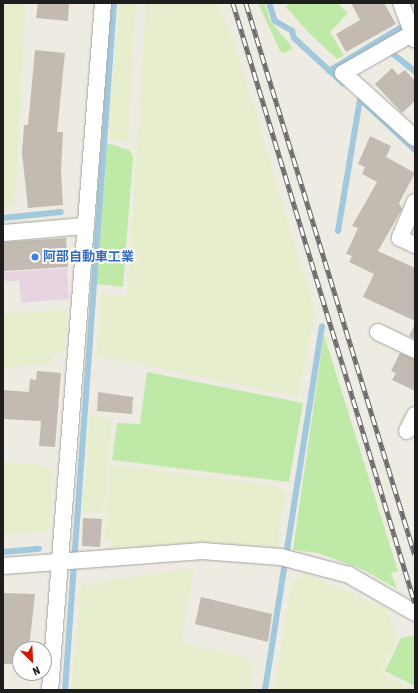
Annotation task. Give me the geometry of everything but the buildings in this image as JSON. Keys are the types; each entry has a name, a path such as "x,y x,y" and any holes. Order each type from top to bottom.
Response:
{"street":[{"path":"50,690 69,561 85,226 103,3"},
{"path":"401,3 412,30 387,48 343,73 415,138"},
{"path":"415,202 400,238 415,245"},
{"path":"3,233 85,226"},
{"path":"378,332 415,350"},
{"path":"407,431 415,414"},
{"path":"3,566 202,551 286,558 349,575 415,613"}],"shaded area":[{"path":"67,268 69,299 21,303 19,281 5,281 4,272"}],"green space":[{"path":"3,3 26,3 15,204 3,210"},
{"path":"119,3 136,3 128,141 108,139"},
{"path":"146,3 218,3 236,47 315,313 298,397 96,355 101,294 127,296"},
{"path":"258,3 264,3 271,22 293,48 285,53 280,51"},
{"path":"290,3 337,3 348,13 330,32 344,56 337,59 308,32 286,7"},
{"path":"107,143 129,150 133,157 123,287 97,284"},
{"path":"68,309 64,354 53,354 52,364 3,367 3,314"},
{"path":"324,335 398,571 391,573 397,589 364,570 318,553 293,550"},
{"path":"147,372 303,403 289,482 112,460 117,423 140,424"},
{"path":"90,415 112,420 103,513 82,512"},
{"path":"3,462 38,464 53,470 49,531 3,534"},
{"path":"111,465 280,487 285,496 277,547 202,542 111,548 111,540 105,536"},
{"path":"194,568 181,643 254,660 250,690 71,690 81,585"},
{"path":"304,573 387,609 398,636 381,674 414,690 274,690 292,581 298,581"},
{"path":"415,635 415,686 385,671 401,638"}],"waterway":[{"path":"65,690 114,3"},
{"path":"269,3 275,21 292,31 294,38 343,83"},
{"path":"329,71 408,23"},
{"path":"387,49 415,72"},
{"path":"360,99 415,150"},
{"path":"338,231 360,99"},
{"path":"3,218 61,212"},
{"path":"265,690 322,326"},
{"path":"3,552 39,549"}],"railway":[{"path":"233,3 415,603"},
{"path":"246,3 415,555"}],"place":[{"name":"阿部自動車工業","path":"35,257"}]}
